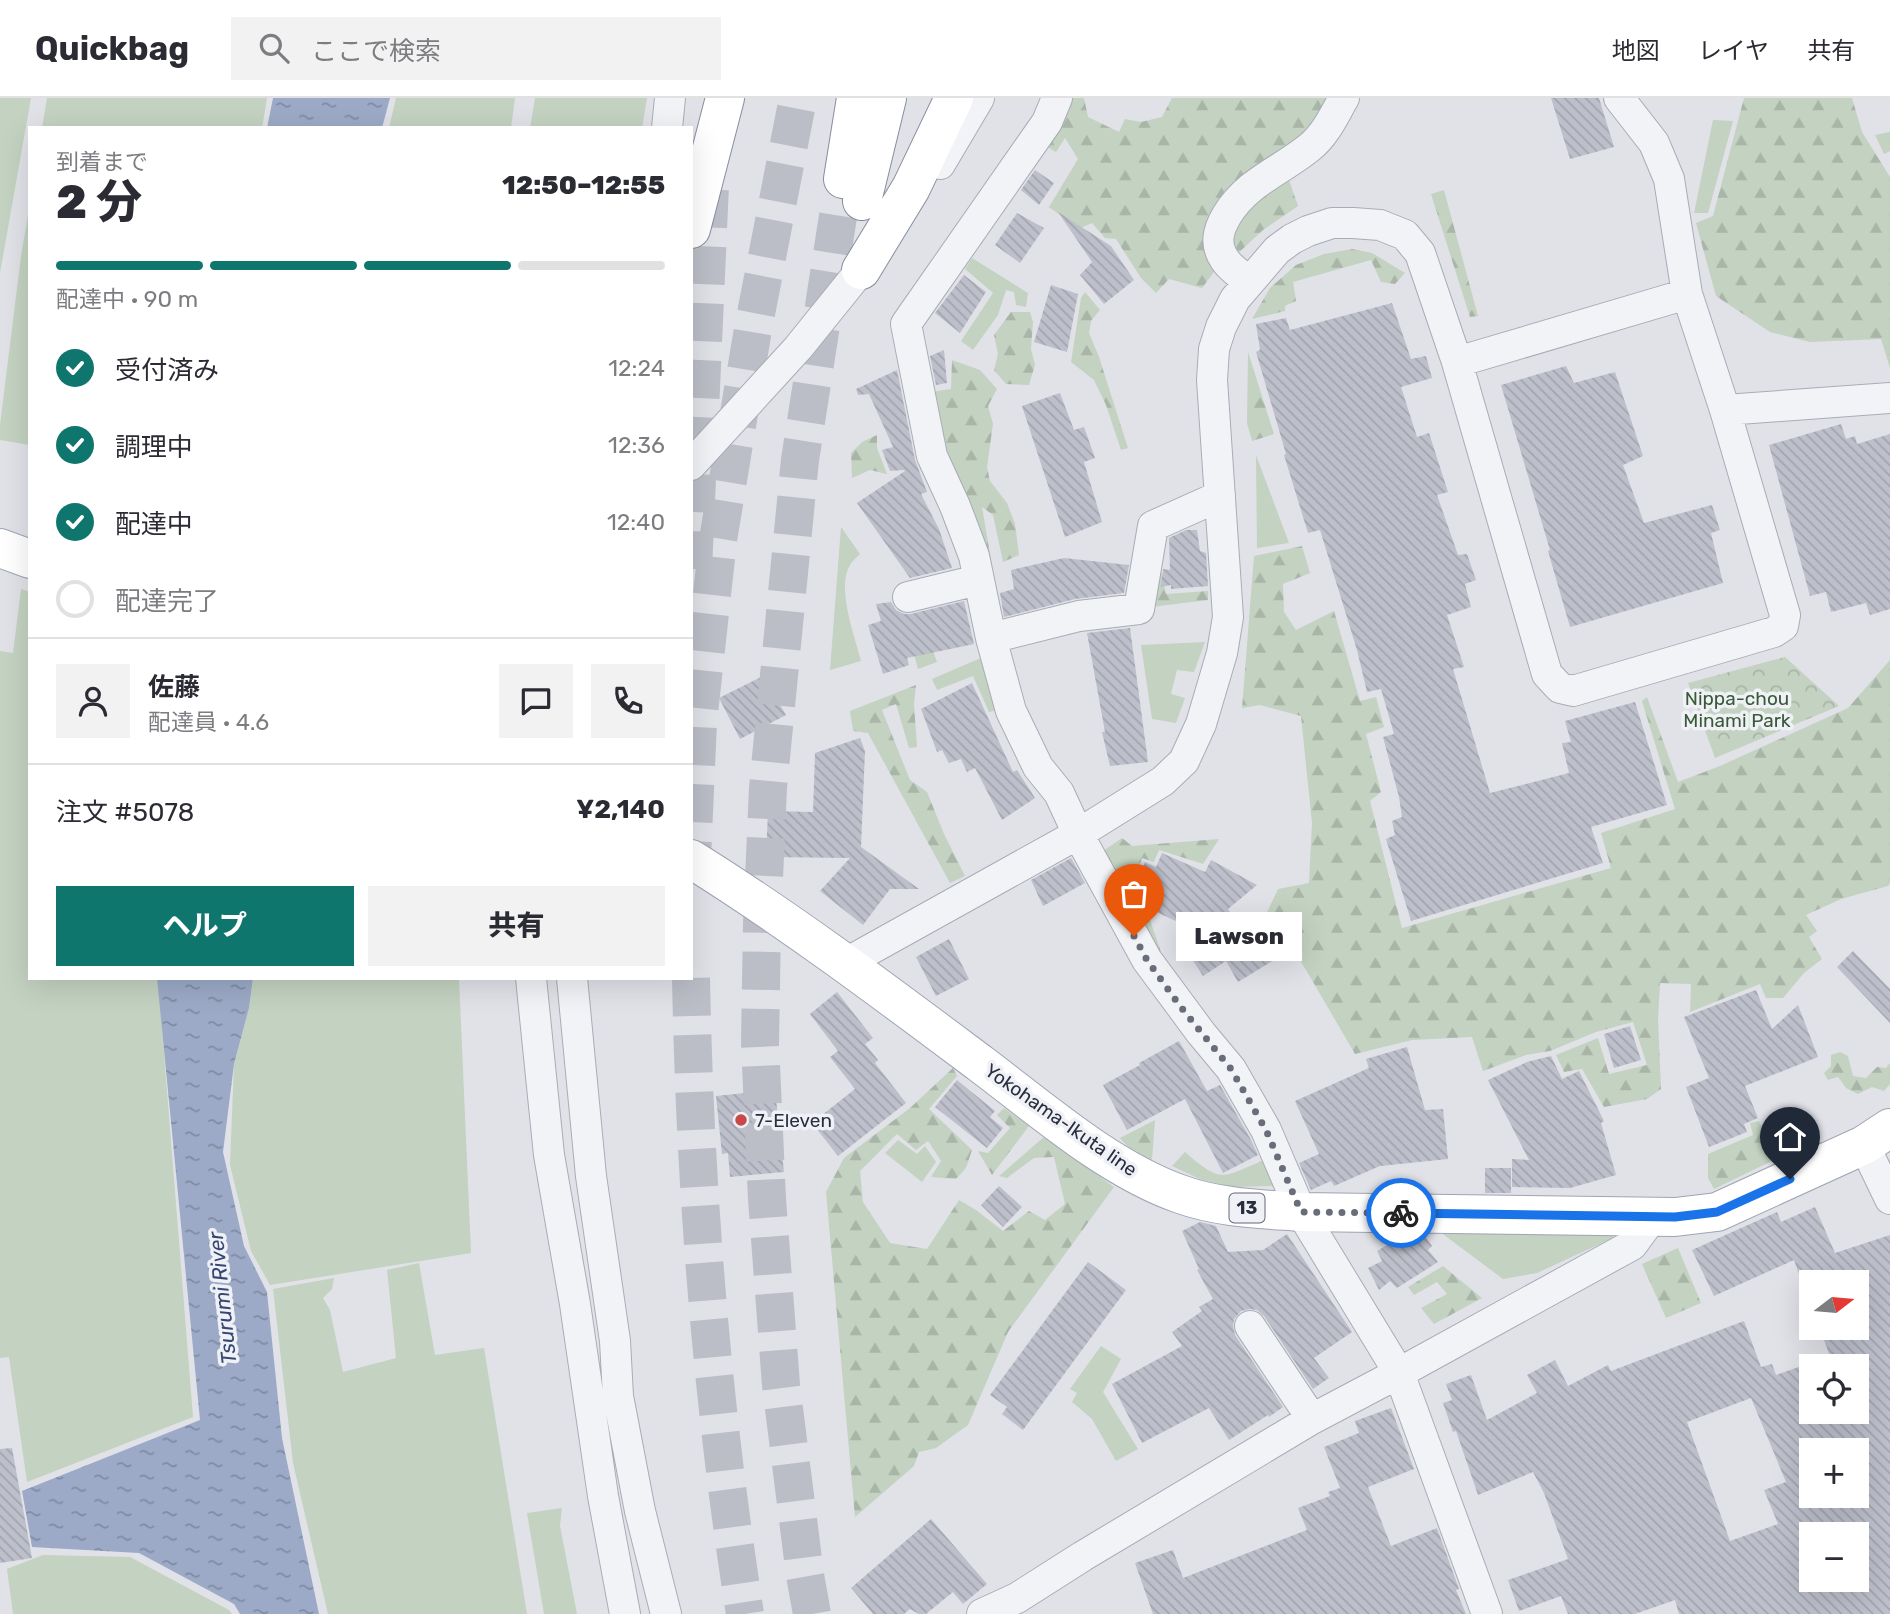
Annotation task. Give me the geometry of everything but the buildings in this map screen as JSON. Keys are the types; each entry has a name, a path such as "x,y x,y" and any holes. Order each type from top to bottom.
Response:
{"main road":[{"path":"693,222 726,98"},
{"path":"856,98 851,199 887,98"},
{"path":"861,270 911,188 954,98"},
{"path":"0,548 28,558"},
{"name":"Yokohama-Ikuta line","path":"693,860 846,963 1090,1145 1151,1182 1181,1195 1216,1204 1301,1212 1675,1217 1717,1212 1877,1137"}],"street":[{"path":"667,126 670,98"},
{"path":"693,464 798,348 926,188 979,98"},
{"path":"1058,98 1047,122 906,324 932,456 974,556 991,638 1011,711 1038,767 1059,793 1078,834 1147,960 1231,1069 1266,1130 1301,1212 1399,1373 1487,1614"},
{"path":"1248,282 1225,261 1217,242 1220,226 1236,201 1248,190 1311,147 1326,131 1344,98"},
{"path":"846,963 1078,834 1163,781 1184,761 1201,724 1222,653 1228,617 1212,380 1214,349 1235,299 1248,282 1277,250 1308,231 1332,223 1380,225 1405,235 1420,253 1457,362 1547,674 1560,688 1573,691 1774,632 1783,626 1785,615 1725,410 1687,293 1669,179 1654,143 1619,98"},
{"path":"1457,362 1687,293"},
{"path":"1725,410 1890,398"},
{"path":"991,638 1079,616 1139,608 1153,526 1220,496"},
{"path":"908,597 978,580"},
{"path":"531,980 549,1155 575,1304 603,1496 625,1614"},
{"path":"572,980 590,1176 615,1341 618,1396 639,1511 666,1614"},
{"path":"1877,1137 1890,1199"},
{"path":"982,1614 1017,1598 1092,1550 1312,1419 1632,1245 1651,1218"},
{"path":"575,1304 648,1614"},
{"path":"1250,1326 1312,1419"},
{"path":"615,1341 687,1614"}],"green space":[{"path":"0,98 31,98 0,273"},
{"path":"47,98 267,98 262,126 42,126"},
{"path":"396,98 515,98 511,126 389,126"},
{"path":"535,98 647,98 642,126 530,126"},
{"path":"1067,98 1084,98 1088,117 1119,132 1125,119 1141,122 1162,117 1172,98 1332,98 1314,126 1266,166 1217,268 1202,288 1169,279 1156,293 1141,278 1116,239 1105,238 1092,223 1079,229 1049,207 1078,159 1065,138 1056,152 1044,145"},
{"path":"1744,98 1852,98 1862,132 1890,177 1890,368 1881,339 1810,342 1770,332 1716,296 1696,223 1713,216"},
{"path":"1713,120 1733,121 1708,213 1694,213"},
{"path":"1890,132 1890,151 1884,154 1875,135"},
{"path":"1288,177 1298,206 1263,230 1235,256 1228,239 1245,206"},
{"path":"1444,190 1478,316 1470,317 1431,194"},
{"path":"28,215 28,445 0,440"},
{"path":"1352,249 1372,253 1405,273 1395,284 1381,282 1371,260 1293,282 1296,301 1285,306 1285,311 1252,319 1270,288 1296,265 1324,254"},
{"path":"972,258 1028,293 1026,307 1016,305 1014,292 1006,290 998,315 973,350 961,341 993,293 965,269"},
{"path":"1085,292 1100,310 1091,321 1089,333 1128,448 1121,450 1106,405 1094,380 1071,362 1081,298"},
{"path":"1011,312 1030,312 1033,322 1031,349 1035,365 1029,385 1006,384 994,370 998,354 994,335"},
{"path":"1248,352 1274,434 1252,441 1247,423"},
{"path":"952,360 980,370 997,389 988,406 993,424 987,467 990,481 1007,503 1015,524 1019,555 1003,562 993,515 982,507 993,571 985,575 950,474 931,392 951,389"},
{"path":"877,435 877,448 887,474 870,470 852,478 851,453 862,442"},
{"path":"1256,455 1289,543 1257,548"},
{"path":"841,527 860,554 849,567 845,588 848,614 861,661 830,670"},
{"path":"1302,546 1310,573 1283,584 1284,612 1296,630 1334,611 1360,701 1376,697 1384,727 1366,734 1381,792 1370,801 1402,928 1611,868 1601,833 1675,809 1642,701 1647,697 1678,782 1848,708 1890,660 1890,883 1888,886 1841,899 1806,915 1817,931 1809,937 1822,959 1804,973 1783,998 1766,998 1760,984 1690,1012 1691,984 1660,983 1658,1019 1661,1089 1647,1099 1604,1107 1582,1069 1564,1072 1556,1055 1598,1038 1609,1074 1647,1065 1633,1022 1483,1071 1472,1037 1412,1040 1355,1054 1292,946 1262,923 1278,889 1309,883 1312,823 1301,716 1260,705 1242,708 1254,556"},
{"path":"1157,551 1166,594 1208,591 1208,600 1151,607"},
{"path":"21,589 28,591 28,980 158,980 193,1417 27,1482 9,1357 0,1358 0,651 13,653"},
{"path":"905,620 923,623 937,662 918,669"},
{"path":"1205,642 1194,672 1177,670 1171,694 1185,698 1176,723 1152,719 1141,645"},
{"path":"983,657 998,710 989,712 973,676 937,690 932,679"},
{"name":"Nippa-chou Minami Park","path":"1785,657 1839,706 1715,758 1688,683"},
{"path":"916,685 914,704 917,747 909,748 896,704 882,710 910,780 927,792 965,876 950,883 868,733 853,731 850,711"},
{"path":"1122,838 1132,846 1219,839 1203,864 1159,850 1154,862 1142,858 1130,893 1149,904 1147,911 1171,981 1100,853"},
{"path":"253,980 459,980 471,1253 270,1285 251,1251 230,1165 234,1064 249,1008"},
{"path":"1840,1052 1848,1056 1853,1076 1866,1078 1877,1067 1886,1068 1890,1063 1890,1084 1884,1091 1872,1087 1858,1094 1846,1088 1838,1077 1828,1080 1824,1073 1831,1066 1831,1055"},
{"path":"953,1068 957,1076 929,1109 972,1150 966,1168 956,1179 931,1177 941,1161 928,1141 916,1150 897,1134 860,1171 863,1202 890,1243 927,1249 959,1200 1003,1231 1029,1211 1045,1220 1065,1204 1054,1157 1034,1158 1007,1178 999,1176 1044,1137 1114,1187 1008,1332 968,1425 936,1448 919,1452 914,1466 855,1517 826,1192 844,1158 910,1108"},
{"path":"1004,1108 1029,1126 992,1175 978,1151 988,1153 1010,1128 997,1115"},
{"path":"1155,1120 1152,1160 1135,1155 1120,1138"},
{"path":"1759,1121 1776,1159 1714,1189 1708,1178 1708,1154 1753,1135 1750,1123"},
{"path":"898,1140 917,1154 925,1146 936,1162 922,1182 885,1153"},
{"path":"1185,1152 1207,1169 1222,1175 1264,1160 1275,1186 1232,1187 1200,1179 1172,1166"},
{"path":"1436,1229 1612,1230 1613,1238 1537,1273 1503,1279"},
{"path":"1678,1248 1701,1303 1666,1318 1642,1264"},
{"path":"419,1263 435,1355 484,1348 527,1614 328,1614 293,1463 273,1289 334,1278 332,1289 323,1298 330,1310 343,1372 396,1358 387,1270"},
{"path":"1443,1266 1482,1298 1434,1324 1421,1308 1447,1294 1437,1282 1414,1295 1408,1287"},
{"path":"1101,1346 1121,1359 1103,1392 1138,1449 1116,1461 1092,1419 1072,1402 1077,1393 1070,1389"},
{"path":"562,1508 560,1526 577,1614 544,1614 527,1513"},
{"path":"43,1555 130,1557 232,1614 13,1614 7,1569"}],"water":[{"path":"273,98 390,98 383,126 267,126"},
{"name":"Tsurumi River","path":"157,980 253,980 249,1008 234,1064 223,1152 244,1246 267,1292 282,1438 319,1614 240,1614 234,1604 139,1553 32,1547 22,1491 200,1420"}],"tunnel":[{"path":"693,834 698,722 718,540 753,329 798,98"},
{"path":"693,569 710,185"},
{"path":"812,1614 781,1385 767,1199 760,1043 762,924 768,788 800,460 841,197"},
{"path":"691,980 696,1138 707,1297 723,1456 745,1614"}],"way so far":[{"path":"1134,936 1147,960 1180,1006 1231,1069 1266,1130 1301,1212 1401,1213"}],"place":[{"name":"Lawson","path":"1134,936"},
{"name":"7-Eleven","path":"741,1120"}],"route":[{"path":"1401,1213 1675,1217 1717,1212 1790,1179"}]}
